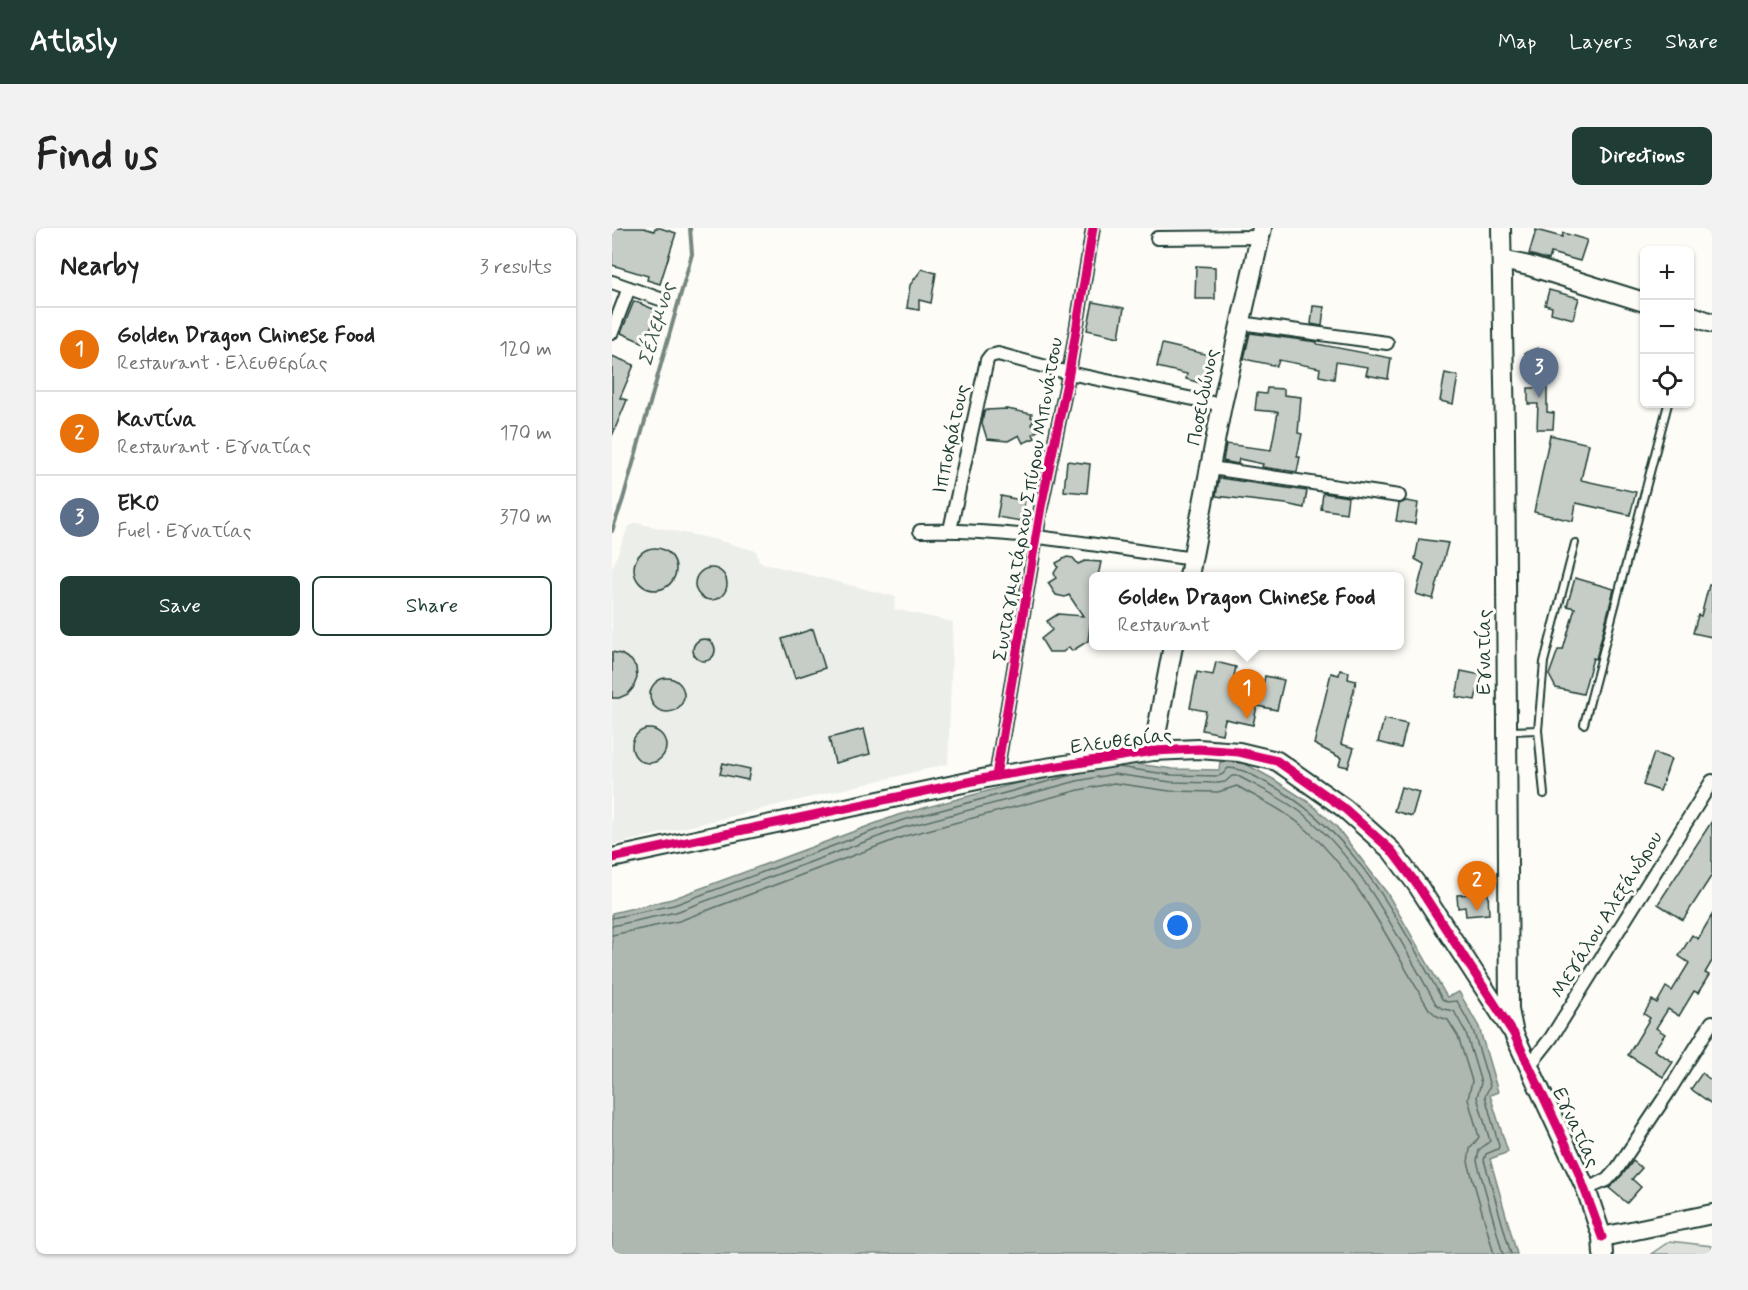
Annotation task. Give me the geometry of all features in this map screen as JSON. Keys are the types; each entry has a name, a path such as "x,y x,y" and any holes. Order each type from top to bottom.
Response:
{"street":[{"name":"Συνταγματάρχου Σπύρου Μπονάτσου","path":"996,776 1041,507 1069,373 1093,228"},
{"name":"Εγνατίας","path":"1501,228 1510,1019 1514,1034 1586,1189 1602,1245"},
{"path":"1158,238 1261,232"},
{"name":"Ποσειδώνος","path":"1191,568 1222,405 1261,232"},
{"path":"1502,260 1529,266 1640,301"},
{"path":"612,282 660,299"},
{"path":"612,332 629,288"},
{"path":"1694,317 1712,323"},
{"path":"1240,323 1388,343"},
{"name":"Ιπποκράτους","path":"951,530 987,360 990,356 998,354 1069,373"},
{"path":"1069,373 1222,405"},
{"path":"1211,468 1399,496"},
{"path":"920,531 951,530 1037,538 1191,568"},
{"path":"1153,751 1172,650"},
{"name":"Ελευθερίας","path":"612,858 996,776 1153,751 1198,749 1239,752 1277,761 1344,808 1391,850 1418,886 1514,1034"},
{"name":"Μεγάλου Αλεξάνδρου","path":"1529,1066 1551,1038 1712,781"},
{"path":"1586,1189 1607,1180 1617,1169 1712,1022"},
{"path":"1602,1245 1712,1214"}],"lane":[{"path":"1584,724 1667,408"},
{"path":"1544,794 1538,730 1544,662 1575,543"},
{"path":"1506,731 1538,730"}],"shaded area":[{"path":"636,523 717,540 756,551 759,562 896,597 894,609 953,622 948,764 612,845 612,569 628,527"},
{"path":"1670,1241 1712,1246 1712,1254 1651,1254"}],"water":[{"path":"1114,761 1173,769 1219,770 1220,762 1242,762 1310,803 1336,826 1387,893 1447,997 1459,992 1479,1027 1498,1092 1490,1095 1508,1152 1490,1159 1517,1254 612,1254 612,913 672,899 898,815 1074,768"}],"building":[{"path":"612,228 644,228 654,231 655,228 660,228 676,233 660,284 647,280 648,276 612,265"},
{"path":"1536,230 1562,237 1563,233 1587,240 1580,261 1551,253 1549,260 1529,254"},
{"path":"1196,266 1215,267 1215,299 1195,299"},
{"path":"922,269 936,273 931,303 919,300 919,310 907,308 910,285"},
{"path":"1549,290 1579,298 1573,319 1551,313 1552,307 1545,305"},
{"path":"634,301 658,311 644,343 621,333"},
{"path":"1093,302 1124,308 1119,337 1087,330"},
{"path":"1313,306 1324,307 1322,326 1311,324"},
{"path":"1250,333 1317,342 1317,344 1391,358 1388,379 1366,375 1368,367 1336,362 1334,379 1319,376 1320,368 1279,360 1277,366 1244,359"},
{"path":"1162,344 1214,356 1207,385 1186,379 1187,374 1157,367"},
{"path":"1538,348 1544,360 1531,366 1525,353"},
{"path":"612,356 634,365 620,398 627,400 612,436"},
{"path":"1445,373 1458,376 1453,404 1440,401"},
{"path":"1267,388 1284,389 1284,395 1301,397 1298,433 1302,434 1297,457 1300,457 1297,472 1262,467 1263,464 1239,459 1238,464 1223,461 1226,444 1271,450 1278,412 1255,410 1257,393 1266,394"},
{"path":"1528,388 1547,388 1547,412 1554,413 1553,429 1537,429 1538,404 1528,404"},
{"path":"1007,409 1032,414 1031,417 1035,419 1031,424 1039,430 1033,434 1035,438 1023,443 1019,435 1008,441 987,439 982,423 984,412"},
{"path":"1550,435 1589,444 1581,480 1636,492 1630,515 1576,503 1573,521 1534,512"},
{"path":"1067,461 1090,464 1087,493 1064,491"},
{"path":"1219,478 1307,491 1304,508 1216,496"},
{"path":"1323,493 1348,497 1346,513 1321,509"},
{"path":"1001,496 1025,501 1021,521 997,517"},
{"path":"1406,501 1418,503 1415,524 1396,521 1399,504"},
{"path":"1419,539 1448,543 1433,599 1416,594 1424,564 1415,559"},
{"path":"655,548 663,549 670,554 675,561 675,577 670,584 663,589 655,590 647,589 640,584 635,577 634,569 635,561 640,554 647,549"},
{"path":"1067,557 1073,558 1078,564 1085,561 1101,562 1099,572 1089,572 1088,641 1072,651 1069,647 1063,652 1049,652 1041,639 1052,630 1047,621 1058,614 1083,616 1069,595 1065,597 1056,595 1048,583 1056,578 1054,573 1058,567 1056,563"},
{"path":"711,568 722,573 727,584 722,595 711,600 700,595 695,584 700,573"},
{"path":"1575,578 1614,589 1596,659 1593,658 1583,694 1556,688 1549,675 1558,650 1563,650 1575,608 1567,606"},
{"path":"1709,585 1712,585 1712,637 1693,633 1698,615 1701,616"},
{"path":"813,629 825,668 795,678 782,639"},
{"path":"704,639 712,642 715,650 712,658 704,661 696,658 693,650 696,642"},
{"path":"612,652 631,660 636,667 637,678 633,688 628,694 619,698 612,698"},
{"path":"1216,662 1236,667 1231,689 1261,695 1265,676 1284,680 1277,710 1257,706 1253,725 1225,719 1222,734 1202,730 1206,711 1190,708 1197,672 1213,675"},
{"path":"1340,670 1349,672 1348,679 1356,681 1341,744 1354,748 1348,767 1339,765 1341,758 1314,744 1331,673 1339,675"},
{"path":"1461,671 1481,675 1475,700 1456,697"},
{"path":"667,678 679,683 684,695 679,707 667,712 655,707 650,695 655,683"},
{"path":"1384,719 1407,724 1401,748 1378,742"},
{"path":"649,729 661,734 666,746 661,758 649,763 637,758 632,746 637,734"},
{"path":"864,729 870,754 835,763 829,738"},
{"path":"1654,753 1671,759 1660,791 1643,785"},
{"path":"723,763 750,769 748,780 720,774"},
{"path":"1401,787 1419,792 1412,816 1394,811"},
{"path":"1712,821 1712,875 1683,920 1658,904"},
{"path":"1488,893 1489,914 1466,916 1465,907 1458,908 1457,895"},
{"path":"1712,915 1712,961 1705,973 1709,975 1698,993 1694,991 1679,1016 1668,1009 1656,1028 1665,1034 1654,1050 1673,1062 1663,1077 1628,1055 1650,1018 1644,1014 1652,1000 1657,1003 1666,987 1672,991 1689,963 1679,956 1692,935 1698,939"},
{"path":"1702,1073 1712,1081 1712,1104 1691,1089"},
{"path":"1633,1161 1642,1168 1632,1179 1641,1187 1627,1203 1609,1188"}],"waterway":[{"name":"Σέλεμνος","path":"612,531 692,254 690,228"}],"cycle path":[{"path":"996,776 1041,507 1069,373 1093,228"},
{"path":"612,858 996,776 1153,751 1198,749 1239,752 1277,761 1344,808 1391,850 1418,886 1514,1034 1576,1166 1602,1237"}],"place":[{"name":"EKO","path":"1539,398"},
{"name":"Golden Dragon Chinese Food","path":"1247,719"},
{"name":"Καντίνα","path":"1477,911"}]}
